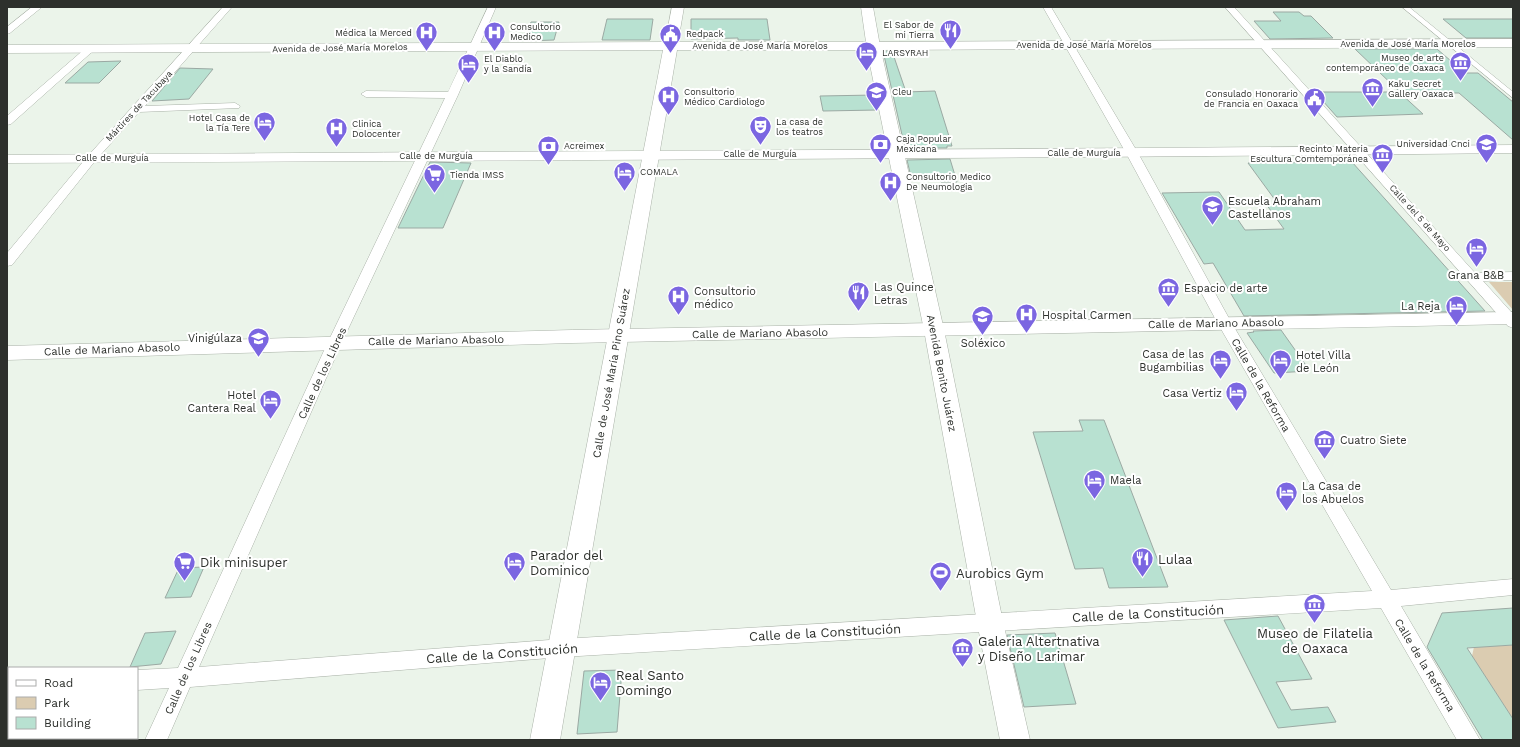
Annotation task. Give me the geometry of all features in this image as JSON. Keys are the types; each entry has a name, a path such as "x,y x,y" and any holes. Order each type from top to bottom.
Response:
{"main road":[{"name":"Calle de José María Pino Suárez","path":"545,740 678,7"},
{"name":"Avenida Benito Juárez","path":"867,7 873,46 934,330 990,622 1015,740"},
{"name":"Avenida de José María Morelos","path":"7,49 474,46 873,46"}],"street":[{"path":"7,31 38,7"},
{"name":"Mártires de Tacubaya","path":"7,262 90,159 228,7"},
{"name":"Calle de los Libres","path":"156,740 335,342 453,95 492,7"},
{"name":"Calle de la Reforma","path":"1047,7 1132,153 1224,322 1469,740"},
{"name":"Calle del 5 de Mayo","path":"1229,7 1511,319"},
{"path":"1405,7 1513,96"},
{"name":"Avenida de José María Morelos","path":"873,46 1513,44"},
{"path":"7,122 90,49"},
{"path":"366,94 453,95"},
{"path":"136,109 235,106"},
{"name":"Calle de Murguía","path":"7,159 895,153 1132,153 1513,149"},
{"path":"1472,277 1513,276"},
{"name":"Calle de Mariano Abasolo","path":"7,353 335,342 618,335 934,330 1224,322 1511,319"},
{"name":"Calle de la Constitución","path":"138,680 184,678 562,648 1386,599 1513,587"}],"green space":[{"path":"1489,282 1513,282 1513,310"},
{"path":"1513,645 1513,719 1472,656 1474,647"}],"building":[{"path":"1273,12 1299,12 1304,16 1311,16 1333,38 1270,39 1254,21 1281,21"},
{"path":"607,19 653,19 650,40 602,40"},
{"path":"691,19 767,19 770,40 738,40 738,38 691,39"},
{"path":"1443,19 1513,19 1513,38 1466,38"},
{"path":"531,22 559,22 554,40 525,41"},
{"path":"1355,49 1437,49 1465,73 1478,73 1513,102 1513,140 1459,93 1401,93"},
{"path":"883,51 892,51 906,92 935,91 952,146 947,146 947,148 905,148"},
{"path":"121,61 99,83 65,83 88,62"},
{"path":"180,68 213,69 189,99 152,101"},
{"name":"Kaku Secret Gallery Oaxaca","path":"1315,92 1399,92 1423,114 1337,117"},
{"path":"875,95 878,110 823,111 820,96"},
{"path":"950,159 957,182 941,182 940,177 911,177 907,160"},
{"name":"Tienda IMSS","path":"430,162 471,163 443,228 398,228"},
{"path":"1352,162 1485,311 1244,316 1213,263 1204,264 1162,193 1219,192 1245,230 1284,229 1266,204 1278,204 1248,163"},
{"path":"1281,330 1310,371 1274,373 1247,333 1254,332 1253,331"},
{"name":"Maela","path":"1079,420 1104,420 1168,587 1109,588 1103,568 1075,569 1033,432 1083,431"},
{"name":"Dik minisuper","path":"204,567 191,597 165,598 179,568"},
{"path":"1513,608 1513,645 1467,648 1513,719 1513,740 1483,740 1427,647 1442,613"},
{"path":"1278,616 1312,679 1276,682 1291,710 1328,707 1336,722 1278,728 1224,620"},
{"path":"176,631 161,664 130,667 145,633"},
{"path":"1055,633 1076,704 1024,707 1007,635"},
{"name":"Real Santo Domingo","path":"622,670 617,732 577,734 584,671"}],"place":[{"name":"El Sabor de mi Tierra","path":"950,50"},
{"name":"Médica la Merced","path":"427,52"},
{"name":"Consultorio Medico","path":"495,52"},
{"name":"Redpack","path":"671,54"},
{"name":"LARSYRAH","path":"867,72"},
{"name":"Museo de arte contemporáneo de Oaxaca","path":"1460,82"},
{"name":"El Diablo y la Sandía","path":"468,84"},
{"name":"Kaku Secret Gallery Oaxaca","path":"1373,108"},
{"name":"Cleu","path":"876,112"},
{"name":"Consultorio Médico Cardiologo","path":"668,116"},
{"name":"Consulado Honorario de Francia en Oaxaca","path":"1314,118"},
{"name":"Hotel Casa de la Tía Tere","path":"265,142"},
{"name":"La casa de los teatros","path":"760,146"},
{"name":"Clinica Dolocenter","path":"337,148"},
{"name":"Caja Popular Mexicana","path":"880,164"},
{"name":"Universidad Cnci","path":"1486,164"},
{"name":"Acreimex","path":"548,166"},
{"name":"Recinto Materia Escultura Comtemporánea","path":"1383,174"},
{"name":"COMALA","path":"625,192"},
{"name":"Tienda IMSS","path":"435,194"},
{"name":"Consultorio Medico De Neumologia","path":"890,202"},
{"name":"Escuela Abraham Castellanos","path":"1213,226"},
{"name":"Grana B&B","path":"1476,268"},
{"name":"Espacio de arte","path":"1169,308"},
{"name":"Las Quince Letras","path":"858,312"},
{"name":"Consultorio médico","path":"679,316"},
{"name":"La Reja","path":"1456,326"},
{"name":"Hospital Carmen","path":"1026,334"},
{"name":"Soléxico","path":"983,336"},
{"name":"Vinigúlaza","path":"258,358"},
{"name":"Casa de las Bugambilias","path":"1220,380"},
{"name":"Hotel Villa de León","path":"1280,380"},
{"name":"Casa Vertiz","path":"1237,412"},
{"name":"Hotel Cantera Real","path":"271,420"},
{"name":"Cuatro Siete","path":"1325,460"},
{"name":"Maela","path":"1095,500"},
{"name":"La Casa de los Abuelos","path":"1287,512"},
{"name":"Lulaa","path":"1143,578"},
{"name":"Dik minisuper","path":"185,582"},
{"name":"Parador del Dominico","path":"514,582"},
{"name":"Aurobics Gym","path":"940,592"},
{"name":"Museo de Filatelia de Oaxaca","path":"1315,624"},
{"name":"Galeria Altertnativa y Diseño Larimar","path":"962,668"},
{"name":"Real Santo Domingo","path":"600,702"}]}
